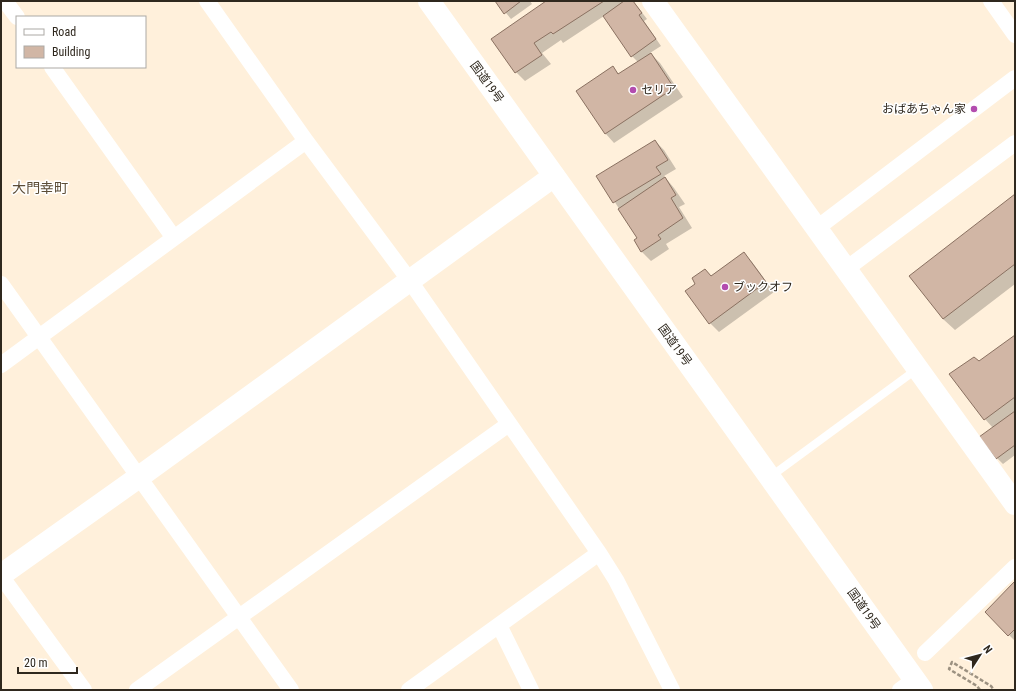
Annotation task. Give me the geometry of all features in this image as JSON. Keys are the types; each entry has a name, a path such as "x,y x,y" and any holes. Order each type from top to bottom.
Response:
{"main road":[{"name":"国道19号","path":"429,1 770,477 910,682 937,690"},
{"path":"653,1 1015,504"},
{"path":"1,575 139,477 554,176"}],"street":[{"path":"5,1 16,16"},
{"path":"207,1 306,141 410,281 599,553 616,580 672,690"},
{"path":"991,1 1015,35"},
{"path":"53,68 174,238"},
{"path":"817,228 1015,78"},
{"path":"1,365 306,141"},
{"path":"846,268 1015,143"},
{"path":"1,284 238,618 291,690"},
{"path":"136,690 509,424"},
{"path":"409,690 599,553"},
{"path":"925,653 1015,567"},
{"path":"1,575 84,690"},
{"path":"499,625 531,690"}],"lane":[{"path":"770,477 918,368"}],"path":[{"path":"980,690 977,686 949,669 952,662 991,686 994,690"}],"building":[{"path":"495,1 521,1 504,14"},
{"path":"546,1 604,1 553,34 551,32 534,43 542,55 515,73 491,39"},
{"path":"624,1 633,1 642,13 639,15 656,39 631,57 603,16"},
{"path":"651,53 674,88 605,134 576,91 613,66 618,74"},
{"path":"655,140 668,160 656,167 661,174 613,203 596,176"},
{"path":"665,177 676,195 671,198 683,218 658,235 661,239 641,252 634,240 637,238 618,209"},
{"path":"1015,194 1015,264 943,319 909,276"},
{"name":"ブックオフ","path":"744,252 766,282 709,324 685,291 695,284 692,278 705,269 711,276"},
{"path":"1015,335 1015,397 984,420 949,374 974,357 979,361"},
{"path":"1015,411 1015,445 996,459 979,437"},
{"path":"1015,581 1015,629 1008,636 985,612"}],"place":[{"name":"セリア","path":"633,90"},
{"name":"おばあちゃん家","path":"974,109"},
{"name":"ブックオフ","path":"725,287"}],"district":[{"name":"大門幸町","path":"40,188"}]}
